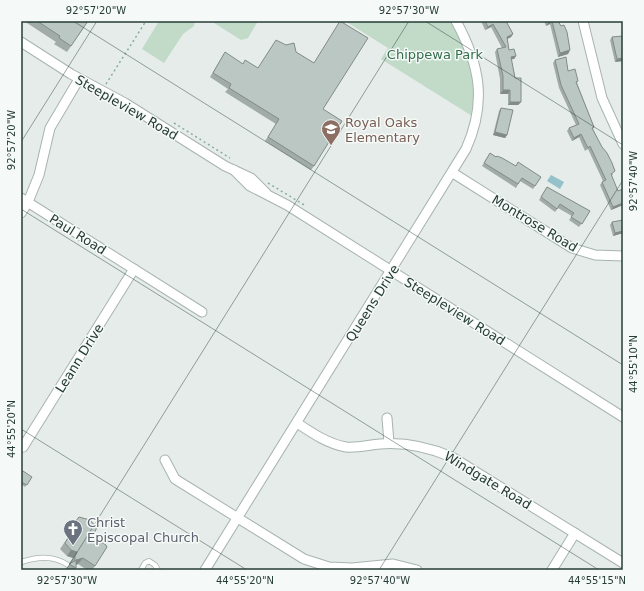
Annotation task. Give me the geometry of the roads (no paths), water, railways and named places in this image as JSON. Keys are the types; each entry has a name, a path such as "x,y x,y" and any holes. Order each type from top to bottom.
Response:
{"street":[{"name":"Queens Drive","path":"205,570 464,155 473,133 479,98 478,81 472,52 456,21"},
{"path":"583,21 598,86 606,110 622,138"},
{"name":"Steepleview Road","path":"21,42 80,79 125,103 234,170 247,184 267,194 623,417"},
{"path":"21,213 24,200 41,170 50,128 80,79"},
{"name":"Montrose Road","path":"453,173 572,248 595,255 623,256"},
{"name":"Paul Road","path":"24,200 202,312"},
{"name":"Leann Drive","path":"22,446 134,269"},
{"path":"387,418 389,444"},
{"name":"Windgate Road","path":"297,423 327,441 346,447 355,448 389,444 419,446 452,457 623,562"},
{"path":"165,460 175,479 289,551 318,564 329,567 352,568 393,564 417,570"},
{"path":"552,570 575,533"}],"lane":[{"path":"21,562 51,558 58,559 68,565"},
{"path":"141,570 145,563 149,562 155,564 158,570"}],"water":[{"path":"551,175 564,182 560,189 547,181"}],"place":[{"name":"Royal Oaks Elementary","path":"331,146"},
{"name":"Christ Episcopal Church","path":"73,546"}],"park label":[{"name":"Chippewa Park","path":"435,54"}]}
